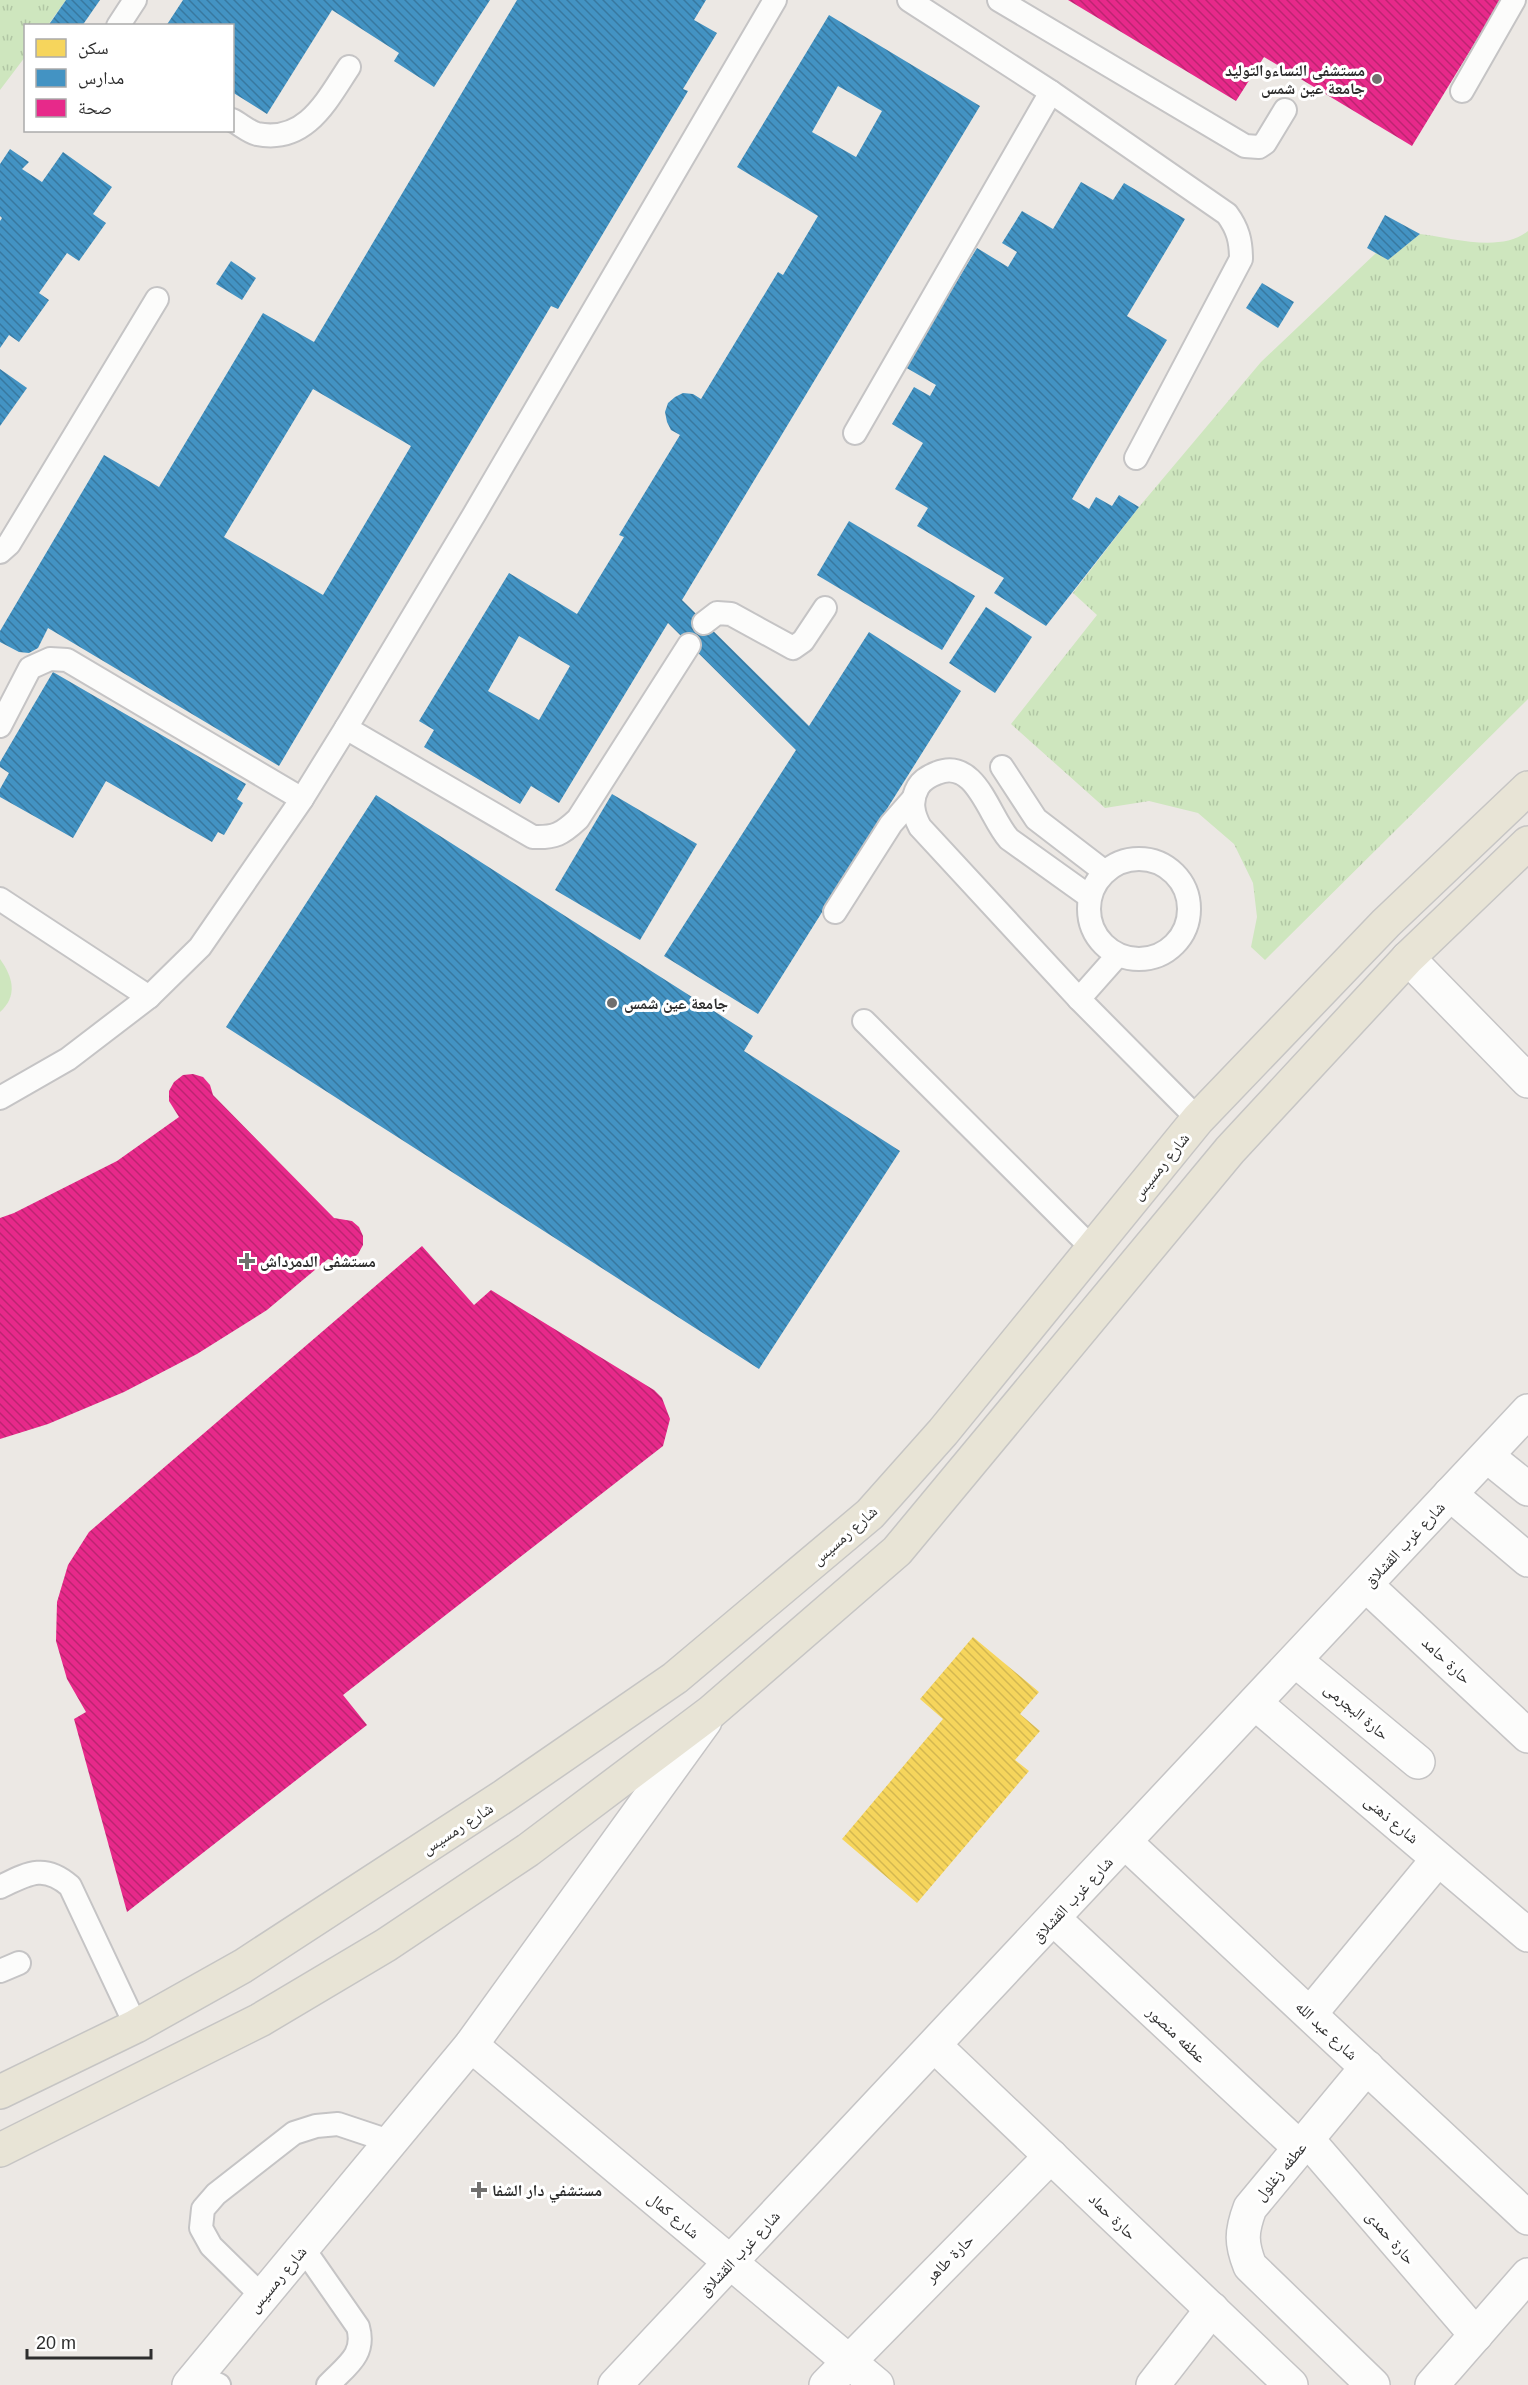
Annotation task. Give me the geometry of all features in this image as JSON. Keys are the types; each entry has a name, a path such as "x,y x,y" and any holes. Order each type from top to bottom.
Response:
{"main road":[{"name":"شارع رمسيس","path":"0,2092 136,2026 243,1966 504,1796 675,1678 870,1514 943,1432 1198,1119 1378,932 1528,788"},
{"name":"شارع رمسيس","path":"0,2150 260,2020 386,1946 528,1850 711,1713 897,1551 1230,1149 1408,958 1528,843"}],"street":[{"path":"1408,958 1528,1081"},
{"name":"شارع غرب القشلاق","path":"615,2385 1528,1412"},
{"path":"1487,1456 1528,1489"},
{"path":"1450,1494 1528,1560"},
{"name":"حارة حامد","path":"1366,1585 1528,1736"},
{"name":"حارة البجرمى","path":"1295,1660 1419,1762"},
{"name":"شارع ذهنى","path":"1255,1703 1528,1935"},
{"name":"شارع رمسيس","path":"202,2382 262,2296 471,2045 711,1713"},
{"name":"شارع عبد الله","path":"1125,1842 1528,2218"},
{"path":"1310,2014 1438,1859"},
{"name":"عطفه منصور","path":"1054,1919 1303,2143"},
{"name":"شارع كمال","path":"471,2045 877,2385"},
{"name":"حارة حماد","path":"935,2046 1291,2385"},
{"name":"عطفه زغلول","path":"1367,2067 1250,2208 1243,2227 1243,2248 1250,2266 1373,2385"},
{"name":"حارة حمدى","path":"1303,2143 1476,2335"},
{"name":"حارة طاهر","path":"826,2385 847,2361 1051,2156"},
{"path":"1432,2385 1528,2275"},
{"path":"1153,2385 1212,2309"}],"lane":[{"path":"119,24 135,0"},
{"path":"0,1098 68,1059 148,997 200,947 302,799 346,728 505,463 775,0"},
{"path":"909,0 1051,92 1227,214 1236,226 1241,242 1241,259 1136,458"},
{"path":"999,0 1245,146 1259,147 1265,144 1285,110"},
{"path":"1462,92 1514,0"},
{"path":"234,121 255,134 285,132 302,126 317,115 349,66"},
{"path":"855,433 1051,92"},
{"path":"0,552 9,544 157,300"},
{"path":"704,622 717,613 731,614 793,648 799,646 803,641 825,608"},
{"path":"346,728 533,837 549,837 563,832 578,819 689,645"},
{"path":"0,726 30,668 50,659 67,660 302,799"},
{"path":"1002,768 1036,819 1105,872"},
{"path":"835,912 891,824 913,799 919,786 928,777 942,771 956,771 968,777 978,788 999,828 1009,839 1090,897"},
{"path":"913,799 914,815 920,827 1079,999 1198,1119"},
{"path":"1141,858 1160,863 1176,874 1186,891 1190,910 1185,930 1174,946 1157,956 1137,959 1118,955 1097,937 1091,925 1090,897 1095,883 1105,872 1121,862 1141,858"},
{"path":"0,899 148,997"},
{"path":"1079,999 1118,955"},
{"path":"864,1021 1093,1249"},
{"path":"0,1887 27,1874 40,1872 53,1874 69,1886 136,2026"},
{"path":"262,2296 211,2246 201,2228 203,2209 216,2194 294,2133 316,2126 338,2124 392,2142"},
{"path":"303,2248 358,2327 361,2338 358,2353 328,2385"}],"green space":[{"path":"0,0 66,0 49,24 24,24 24,58 0,90"},
{"path":"1528,231 1528,699 1265,960 1251,947 1257,917 1253,883 1234,844 1198,813 1149,801 1105,808 1011,724 1097,615 1073,593 1139,507 1261,362 1376,253 1388,260 1420,234 1491,243 1517,238"},
{"path":"0,959 12,986 6,1006 0,1012"}],"building: سكن":[{"path":"973,1637 1039,1692 1020,1714 1040,1731 1015,1760 1029,1771 917,1903 842,1839 943,1719 920,1699"}],"building: مدارس":[{"path":"66,0 100,0 83,24 49,24"},
{"path":"183,0 490,0 434,87 394,61 399,53 332,10 267,114 234,93 234,24 167,24"},
{"path":"517,0 706,0 694,20 717,33 683,89 688,91 558,309 551,306 279,766 48,628 38,648 29,653 19,652 0,642 0,631 104,455 159,487 263,313 314,342","holes":["313,389 411,446 323,595 224,537"]},
{"path":"829,15 980,106 682,600 809,726 869,632 961,691 758,1014 664,956 796,750 668,623 559,803 531,786 520,804 424,747 434,730 419,721 509,573 577,614 624,537 619,535 680,435 671,430 667,422 665,412 668,403 683,393 693,394 701,399 778,272 783,275 818,216 737,167","holes":["838,86 882,111 856,157 812,132","519,636 570,666 539,720 488,691"]},
{"path":"10,149 29,162 22,169 42,182 63,152 112,187 93,214 106,223 79,261 67,253 39,293 49,300 19,342 9,335 0,348 0,221 2,218 0,216 0,164"},
{"path":"1081,182 1113,200 1124,183 1185,219 1127,316 1167,340 1072,499 1089,509 1096,497 1112,506 1119,495 1139,507 1046,626 994,593 1004,578 917,526 928,508 895,489 923,443 892,424 914,387 930,396 936,385 905,367 977,248 1008,267 1017,252 1002,243 1022,211 1053,229"},
{"path":"1385,215 1420,234 1388,260 1367,248"},
{"path":"231,261 256,278 242,300 216,284"},
{"path":"1262,283 1294,302 1278,328 1246,308"},
{"path":"0,369 27,388 0,426"},
{"path":"849,521 975,596 942,650 817,575"},
{"path":"986,607 1032,637 995,693 949,663"},
{"path":"53,672 246,784 237,799 243,803 224,835 218,832 212,842 106,781 73,838 0,797 0,789 9,773 0,767 0,762"},
{"path":"612,794 697,844 640,940 555,890"},
{"path":"376,795 753,1036 744,1051 900,1151 759,1369 226,1027"}],"building: صحة":[{"name":"مستشفى النساءوالتوليد جامعة عين شمس","path":"1068,0 1501,0 1412,146 1264,57 1236,101"},
{"path":"193,1074 203,1077 210,1085 213,1095 334,1218 352,1221 359,1227 363,1236 363,1245 351,1260 341,1263 328,1259 267,1310 197,1354 124,1392 48,1424 0,1439 0,1218 117,1161 179,1117 169,1101 169,1091 174,1082 183,1075"},
{"path":"422,1246 474,1305 491,1290 654,1390 662,1398 670,1419 663,1446 343,1695 367,1725 127,1912 74,1719 86,1712 67,1679 56,1641 57,1602 68,1565 89,1532"}],"place":[{"name":"مستشفى النساءوالتوليد جامعة عين شمس","path":"1377,79"},
{"name":"جامعة عين شمس","path":"612,1003"},
{"name":"مستشفى الدمرداش","path":"247,1261"},
{"name":"مستشفي دار الشفا","path":"479,2190"}]}
